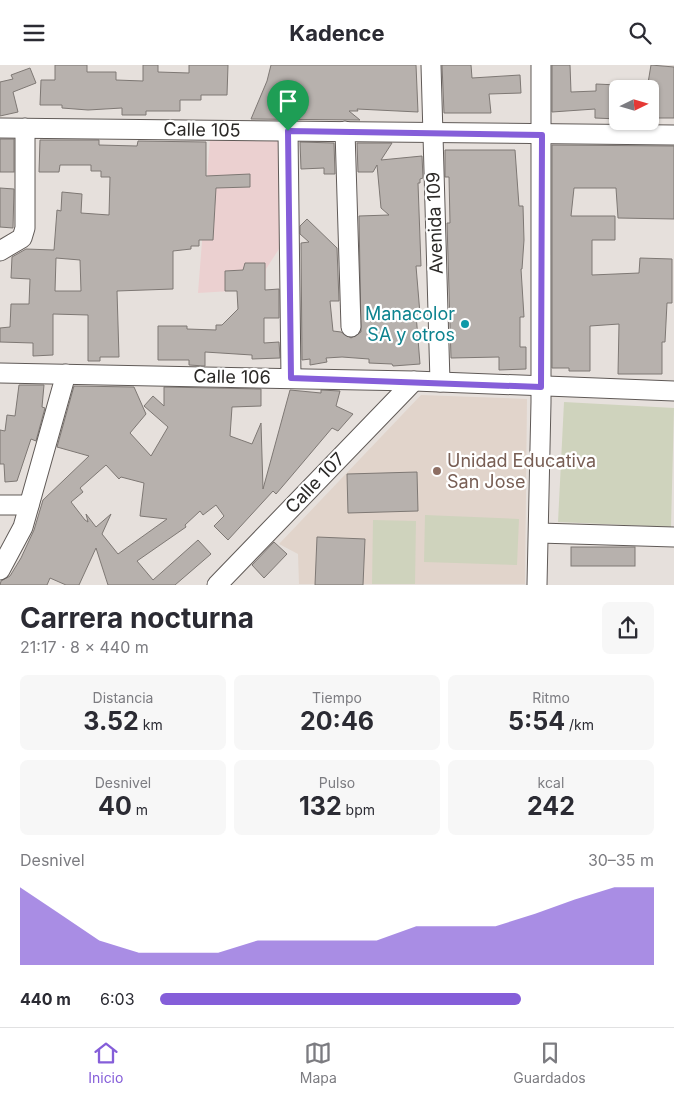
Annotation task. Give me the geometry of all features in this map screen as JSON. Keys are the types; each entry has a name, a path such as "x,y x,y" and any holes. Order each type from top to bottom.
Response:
{"street":[{"name":"Avenida 109","path":"431,65 440,382"},
{"path":"537,585 541,387 541,65"},
{"name":"Calle 105","path":"0,128 674,135"},
{"path":"0,251 22,238 25,228 25,128"},
{"path":"288,131 291,378"},
{"path":"345,131 351,327"},
{"name":"Calle 106","path":"0,373 414,381 674,391"},
{"path":"0,570 23,527 66,374"},
{"name":"Calle 107","path":"217,585 414,381"},
{"path":"0,505 29,505"},
{"path":"539,533 674,537"}],"shaded area":[{"path":"292,136 286,238 266,269 265,289 198,293 210,139"},
{"name":"Unidad Educativa San Jose","path":"421,395 527,399 525,584 299,584 298,554 279,544"}],"green space":[{"path":"564,402 674,408 671,527 558,522"},
{"path":"425,515 519,519 517,565 424,562"},
{"path":"373,520 416,521 415,584 372,584"}],"building":[{"path":"55,65 87,65 87,72 116,72 116,80 143,81 143,65 158,65 158,72 189,73 189,65 228,65 227,95 201,95 201,100 180,100 180,111 146,111 146,115 122,115 122,108 88,110 62,108 62,105 40,105 41,80 55,80"},
{"path":"271,65 416,65 418,112 357,109 358,111 349,111 360,120 251,119 267,81"},
{"path":"442,65 471,65 472,78 520,75 521,93 489,94 491,113 444,113"},
{"path":"552,65 570,65 571,92 596,91 596,84 609,85 609,119 595,118 595,109 552,112"},
{"path":"651,65 674,67 674,118 659,118 659,80 648,80"},
{"path":"30,68 36,83 13,92 18,112 0,116 0,82 13,79 11,75"},
{"path":"0,139 14,139 14,172 0,172"},
{"path":"40,140 99,140 99,145 137,146 138,141 206,142 206,176 250,174 250,187 216,188 213,240 199,240 199,246 191,246 191,249 173,251 173,289 117,291 119,357 100,357 100,361 88,361 88,315 53,314 53,355 33,356 33,343 0,342 0,328 10,327 11,304 29,304 30,279 11,278 12,257 26,249 54,250 57,210 61,211 62,192 82,194 81,213 109,215 110,177 101,177 101,171 91,171 91,165 60,165 59,172 39,172","holes":["56,258 80,260 81,291 55,291"]},
{"path":"300,142 334,143 335,174 324,174 324,168 301,169"},
{"path":"357,143 392,143 381,160 422,156 423,178 418,183 421,266 416,266 420,314 416,314 420,364 393,366 392,364 369,363 369,359 342,357 326,358 327,362 310,365 310,359 302,360 301,243 309,242 300,234 300,226 307,219 337,248 339,301 330,301 333,331 341,332 351,338 361,332 359,216 389,215 381,208 377,165 373,172 358,172"},
{"path":"552,145 674,146 674,219 618,218 616,188 574,188 571,216 615,216 615,240 592,240 592,275 639,273 640,258 672,259 672,303 667,303 665,342 662,342 662,374 618,374 619,324 590,326 590,371 569,371 569,368 552,368"},
{"path":"445,150 515,150 519,206 523,206 524,240 521,269 524,317 520,317 520,347 526,347 526,369 499,370 499,357 451,358 447,223 450,223 449,177 445,177"},
{"path":"0,188 14,189 13,228 0,227"},
{"path":"245,263 265,263 265,290 279,289 279,318 264,318 264,343 279,342 280,358 252,359 252,355 205,352 205,366 189,365 189,360 158,360 158,326 187,326 187,329 216,330 216,325 222,325 238,309 237,291 225,291 225,271 243,270"},
{"path":"19,385 44,385 42,407 45,408 36,441 31,439 17,481 5,482 4,464 0,464 0,430 5,431 7,415 15,416"},
{"path":"74,386 134,387 146,414 130,433 151,456 168,427 144,406 153,396 164,406 164,387 261,389 261,406 232,407 230,436 252,444 261,423 263,489 290,390 321,393 321,390 340,391 336,406 353,414 338,431 332,428 276,494 273,491 228,540 214,526 224,516 216,505 203,515 200,511 185,525 186,527 137,561 153,580 198,540 211,554 175,585 108,585 96,548 79,585 66,585 50,578 47,585 0,585 1,581 10,576 21,558 34,530 43,500 89,456 57,447","holes":["106,465 119,479 121,477 144,483 140,516 167,519 118,554 102,534 111,514 96,527 86,514 88,522 85,520 71,502 83,492 80,488"]},
{"path":"417,472 418,511 348,513 347,474"},
{"path":"317,537 365,539 363,585 315,585"},
{"path":"274,542 287,554 264,578 252,565"},
{"path":"571,547 635,547 635,566 571,566"}],"place":[{"name":"Manacolor SA y otros","path":"465,324"},
{"name":"Unidad Educativa San Jose","path":"437,471"}],"route":[{"path":"288,131 542,135 541,387 291,378 288,131"}]}
